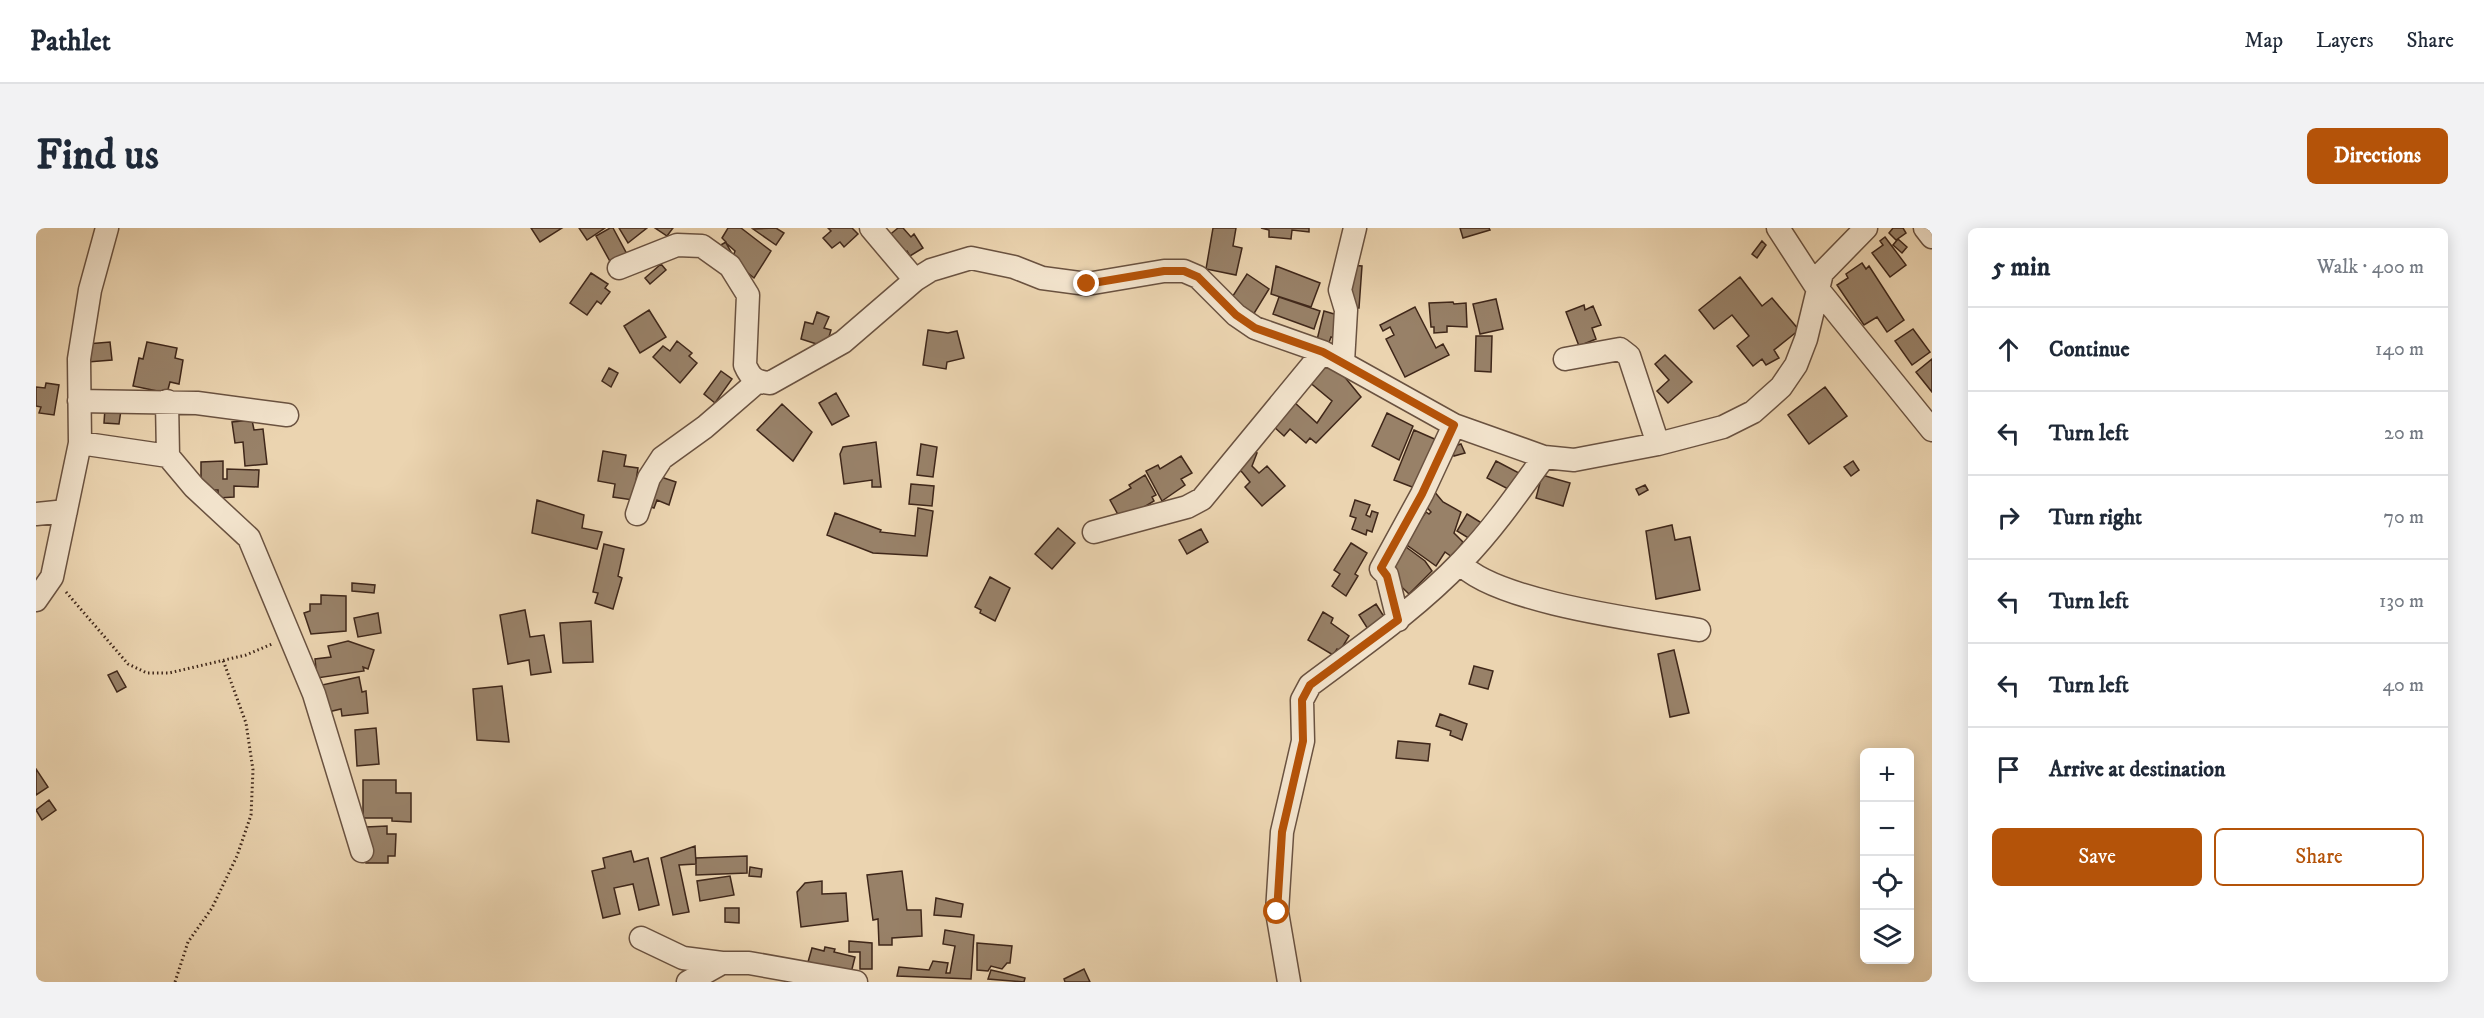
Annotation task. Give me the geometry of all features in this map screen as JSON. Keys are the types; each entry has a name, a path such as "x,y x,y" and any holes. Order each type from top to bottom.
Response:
{"street":[{"path":"36,600 52,577 80,443 79,359 90,290 107,228"},
{"path":"871,228 915,280"},
{"path":"1343,362 1346,310 1340,290 1355,228"},
{"path":"1778,228 1817,288 1932,430"},
{"path":"619,268 677,246 702,246 730,266 748,295 746,364 749,375 757,382 770,383 843,342 915,280 931,270 971,258 1014,267 1042,278 1087,284 1164,271 1184,271 1198,277 1236,315 1255,328 1323,352 1454,425 1544,457 1574,460 1658,444 1723,427 1753,412 1781,387 1796,365 1806,339 1822,273 1866,228"},
{"path":"1925,228 1932,237"},
{"path":"1565,359 1620,349 1629,356 1658,444"},
{"path":"1094,532 1187,507 1202,499 1323,352"},
{"path":"637,514 649,478 662,458 705,427 757,382"},
{"path":"79,401 197,403 287,415"},
{"path":"167,401 168,456 194,487 249,538 314,694 362,851"},
{"path":"1398,620 1387,576 1381,568 1422,494 1454,425"},
{"path":"80,443 168,456"},
{"path":"1289,982 1277,912 1282,832 1303,741 1302,700 1310,685 1398,620 1460,563 1490,531 1544,457"},
{"path":"36,514 66,511"},
{"path":"1460,563 1469,573 1486,582 1584,611 1699,630"},
{"path":"641,938 683,958 722,963 749,963 856,982"},
{"path":"688,982 722,963"}],"path":[{"path":"52,577 128,664 147,673 169,673 246,655 290,636"},
{"path":"175,982 188,942 212,908 237,856 251,816 253,770 246,723 223,660"}],"building":[{"path":"531,228 562,228 540,242"},
{"path":"579,228 605,228 587,240"},
{"path":"613,228 628,256 612,265 596,236"},
{"path":"619,228 647,228 628,243"},
{"path":"655,228 673,228 667,236"},
{"path":"728,228 741,228 771,251 754,278 732,260 735,251 726,243 731,252 724,255 719,246 726,242 722,238"},
{"path":"776,228 784,233 776,245 753,229"},
{"path":"828,228 852,228 858,234 844,247 840,242 832,248 823,238 831,231"},
{"path":"898,228 903,228 911,237 914,234 923,248 910,256 907,251 902,255 887,237"},
{"path":"1213,228 1236,228 1233,246 1242,248 1236,275 1206,269"},
{"path":"1261,228 1309,228 1309,232 1292,230 1291,239 1269,237 1269,230"},
{"path":"1460,228 1489,228 1490,230 1463,238"},
{"path":"1893,228 1903,228 1906,233 1896,240 1889,233"},
{"path":"1885,237 1906,265 1890,277 1872,253 1883,245 1880,241"},
{"path":"1898,239 1907,247 1902,253 1893,245"},
{"path":"1762,241 1766,245 1757,258 1752,254"},
{"path":"1862,263 1866,269 1869,266 1904,320 1887,332 1877,317 1864,325 1837,285 1848,278 1846,274"},
{"path":"661,264 666,270 650,284 645,278"},
{"path":"1350,265 1362,266 1359,308 1348,308"},
{"path":"1276,266 1320,283 1311,307 1271,294"},
{"path":"591,273 608,284 605,288 610,292 601,304 597,301 587,315 570,303"},
{"path":"1247,274 1269,289 1250,320 1227,305"},
{"path":"1740,277 1762,306 1772,298 1799,330 1774,350 1779,358 1766,365 1762,359 1753,366 1737,346 1749,336 1732,315 1714,329 1699,310"},
{"path":"1279,297 1320,311 1314,329 1273,314"},
{"path":"1496,299 1503,329 1480,334 1473,304"},
{"path":"1453,302 1454,304 1466,303 1467,327 1447,326 1447,332 1434,333 1434,327 1431,327 1429,303"},
{"path":"1584,305 1585,310 1593,306 1601,325 1592,328 1596,339 1579,346 1566,312"},
{"path":"1415,307 1436,348 1443,344 1449,355 1405,377 1386,339 1394,335 1390,327 1383,331 1380,325"},
{"path":"649,310 666,337 640,353 624,326"},
{"path":"1324,311 1341,316 1334,338 1331,337 1327,348 1316,344"},
{"path":"817,312 829,317 824,328 831,330 826,347 801,339 805,322 813,324"},
{"path":"1913,329 1930,352 1912,365 1895,341"},
{"path":"928,330 948,333 957,331 964,358 947,362 946,369 923,365"},
{"path":"1476,336 1492,336 1491,372 1475,371"},
{"path":"677,341 692,353 689,356 697,363 680,383 653,357 663,346 670,351"},
{"path":"110,342 112,360 88,362 87,344"},
{"path":"147,342 177,348 175,358 183,360 179,384 170,382 167,393 133,386 139,358 143,359"},
{"path":"1665,355 1692,382 1668,403 1657,391 1669,380 1655,364"},
{"path":"1330,359 1361,397 1316,443 1310,438 1306,443 1290,429 1284,436 1273,426 1294,402 1317,423 1332,401 1308,381"},
{"path":"1932,359 1932,392 1916,372"},
{"path":"609,368 618,373 611,387 602,381"},
{"path":"721,371 732,379 715,403 704,394"},
{"path":"46,383 59,385 54,415 39,413 41,407 36,406 36,387 45,388"},
{"path":"1825,387 1847,416 1809,444 1788,415"},
{"path":"836,393 849,416 832,425 819,403"},
{"path":"782,404 812,432 793,461 757,430"},
{"path":"105,408 121,410 119,424 104,423"},
{"path":"1387,413 1413,426 1399,460 1372,446"},
{"path":"252,420 254,430 263,429 267,464 245,466 243,442 235,443 232,422"},
{"path":"1414,430 1439,441 1420,490 1394,480"},
{"path":"876,442 881,487 872,487 872,480 844,484 840,454 843,447"},
{"path":"921,444 937,447 933,477 917,475"},
{"path":"1461,444 1465,453 1454,456 1451,447"},
{"path":"1245,448 1257,453 1252,466 1259,473 1267,466 1285,486 1262,506 1245,487 1250,482 1237,469"},
{"path":"603,451 626,455 624,466 638,468 633,500 613,497 615,484 598,481"},
{"path":"1181,456 1192,473 1181,479 1185,485 1162,501 1146,471 1158,465 1160,469"},
{"path":"223,461 223,479 227,479 227,469 259,470 258,487 234,486 234,497 218,498 218,490 201,490 201,462"},
{"path":"1496,461 1519,473 1510,490 1487,478"},
{"path":"1853,461 1859,470 1851,476 1844,467"},
{"path":"655,475 676,482 669,505 657,500 654,508 645,505"},
{"path":"1145,475 1156,495 1152,497 1154,501 1144,507 1146,510 1121,520 1110,500 1131,488 1129,485"},
{"path":"1542,475 1570,483 1563,506 1536,498"},
{"path":"911,484 934,486 932,506 909,504"},
{"path":"1645,485 1648,490 1639,495 1636,489"},
{"path":"1433,490 1443,502 1461,512 1454,533 1463,542 1452,557 1445,552 1436,566 1404,543 1426,512 1429,514 1431,512 1421,501"},
{"path":"537,500 584,515 582,528 602,532 597,549 532,533"},
{"path":"1355,500 1370,505 1366,515 1370,517 1372,511 1378,513 1372,532 1367,530 1366,535 1352,529 1356,518 1350,516"},
{"path":"918,508 933,511 927,556 873,553 827,535 835,513 881,530 880,532 915,536"},
{"path":"1467,514 1485,525 1475,542 1457,531"},
{"path":"1672,525 1675,540 1690,537 1700,590 1656,599 1646,531"},
{"path":"1058,528 1075,543 1052,569 1035,554"},
{"path":"1201,529 1208,542 1187,554 1179,540"},
{"path":"1351,543 1367,553 1355,574 1358,576 1346,596 1332,586 1340,574 1334,570"},
{"path":"604,544 624,549 618,576 622,578 613,609 595,603 598,593 593,592"},
{"path":"1402,544 1425,561 1432,571 1409,594 1383,569"},
{"path":"990,577 1010,588 995,621 980,613 981,610 975,607"},
{"path":"352,583 375,585 374,593 352,591"},
{"path":"321,595 346,596 346,631 311,634 304,613 310,611 310,604 321,604"},
{"path":"1376,604 1388,623 1371,634 1359,615"},
{"path":"525,610 530,637 544,635 551,672 531,675 529,660 508,664 500,615"},
{"path":"1323,612 1333,618 1331,623 1349,636 1340,651 1337,649 1333,655 1308,640"},
{"path":"378,613 381,633 358,637 354,618"},
{"path":"591,621 593,662 563,663 560,623"},
{"path":"348,641 374,650 368,669 363,667 364,671 317,678 315,659 331,657 328,646"},
{"path":"1674,650 1689,713 1670,717 1658,654"},
{"path":"1474,666 1493,671 1488,689 1469,684"},
{"path":"117,671 126,687 117,692 108,675"},
{"path":"359,677 362,692 366,691 368,713 342,716 341,709 328,712 322,685"},
{"path":"502,686 509,742 477,740 473,689"},
{"path":"1440,714 1467,724 1462,740 1450,735 1451,731 1436,726"},
{"path":"376,728 379,764 357,766 355,730"},
{"path":"1398,741 1430,744 1428,761 1396,758"},
{"path":"36,769 48,787 36,795"},
{"path":"363,780 396,780 396,793 411,793 411,822 392,821 392,818 363,818"},
{"path":"49,800 56,810 42,820 36,810"},
{"path":"387,826 387,834 396,834 395,856 388,856 388,863 366,863 366,827"},
{"path":"695,846 696,864 679,865 689,912 673,915 661,858"},
{"path":"631,851 634,862 648,858 659,905 639,910 633,884 614,888 620,914 603,918 592,871 605,868 603,858"},
{"path":"747,856 747,873 696,875 696,858"},
{"path":"750,867 762,869 761,877 749,876"},
{"path":"902,871 907,910 921,910 922,936 892,938 892,945 879,945 878,919 873,920 867,875"},
{"path":"730,876 734,895 700,901 697,881"},
{"path":"822,881 822,894 846,893 848,921 801,927 797,892 805,883"},
{"path":"936,898 963,904 961,917 934,915"},
{"path":"725,908 739,908 739,923 725,922"},
{"path":"945,930 974,935 971,979 897,976 899,967 929,970 933,961 948,963 946,973 950,973 955,946 943,944"},
{"path":"849,941 872,943 872,969 860,969 860,952 849,952"},
{"path":"977,943 1012,946 1010,963 1002,969 991,966 988,971 977,970"},
{"path":"825,947 835,949 834,952 855,957 851,973 808,962 812,948 824,951"},
{"path":"1084,969 1090,982 1065,982 1064,979"},
{"path":"991,970 1025,978 1024,982 988,979"}],"route":[{"path":"1087,284 1164,271 1184,271 1198,277 1236,315 1255,328 1323,352 1454,425 1422,494 1381,568 1387,576 1398,620 1310,685 1302,700 1303,741 1282,832 1277,912"}]}
